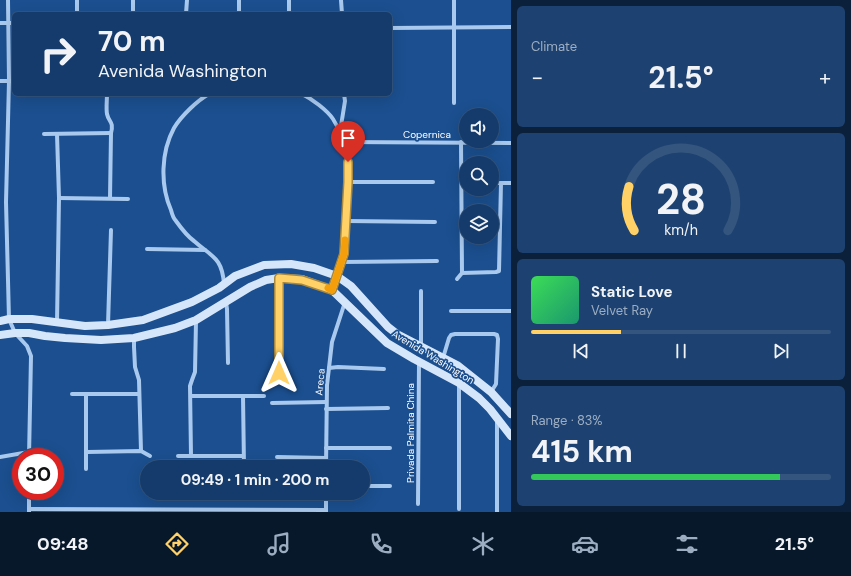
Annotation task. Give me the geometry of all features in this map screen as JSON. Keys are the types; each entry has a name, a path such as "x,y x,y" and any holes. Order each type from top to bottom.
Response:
{"main road":[{"name":"Avenida Washington","path":"0,321 9,319 32,319 85,326 108,325 143,320 192,302 235,276 264,265 291,264 314,268 337,276 351,286 388,327 397,334 457,365 491,392 511,414"},
{"name":"Avenida Washington","path":"0,335 15,332 65,338 101,340 134,338 175,328 196,320 250,287 266,280 279,278 302,280 332,290 387,343 459,383 479,398 497,417 511,436"}],"street":[{"path":"8,0 9,81 6,202 9,319 15,332 27,346 31,356 29,448"},
{"path":"77,0 77,12"},
{"path":"133,0 133,12"},
{"path":"186,12 187,0"},
{"path":"238,0 239,12"},
{"path":"288,0 289,12"},
{"path":"341,0 342,12"},
{"path":"454,0 454,103"},
{"path":"0,23 12,23"},
{"path":"392,28 511,28"},
{"path":"0,81 9,81"},
{"path":"107,96 107,114 112,128 110,198"},
{"path":"205,96 182,117 174,128 164,159 163,175 168,203 174,220 193,241 213,256 219,264 223,274 224,284"},
{"path":"306,96 321,107 332,118 340,133 348,162 344,254 332,290"},
{"path":"340,133 345,101 344,96"},
{"path":"44,134 111,133"},
{"path":"57,134 59,198 57,323"},
{"name":"Copernica","path":"343,142 459,142"},
{"name":"Copernica","path":"499,143 511,143"},
{"path":"348,182 433,182"},
{"path":"462,273 499,271 501,183 511,183"},
{"path":"457,279 462,273 464,196"},
{"path":"59,198 128,199"},
{"path":"346,221 435,222"},
{"path":"108,325 111,230"},
{"path":"147,249 205,250"},
{"path":"342,262 437,261"},
{"path":"279,278 279,373"},
{"path":"420,291 421,346"},
{"name":"Areca","path":"326,458 326,402 332,342 345,301"},
{"path":"226,302 228,363"},
{"path":"451,311 511,312"},
{"path":"191,456 190,386 195,372 196,320"},
{"path":"444,358 451,334 494,334 497,336 496,384 491,392"},
{"path":"134,338 136,367 139,380 141,451"},
{"name":"Privada Palmita China","path":"418,504 419,362"},
{"path":"329,368 384,369"},
{"path":"459,383 459,509"},
{"path":"72,394 139,394"},
{"path":"86,394 86,469"},
{"path":"191,396 264,396"},
{"path":"243,396 244,460"},
{"path":"272,403 326,402"},
{"path":"326,409 388,408"},
{"path":"497,417 497,512"},
{"path":"326,448 390,448"},
{"path":"87,452 141,451 150,456"},
{"path":"0,457 12,456"},
{"path":"178,456 244,456"},
{"path":"277,457 326,458"},
{"path":"370,486 390,486"},
{"path":"29,510 326,511 326,500"}],"slow traffic":[{"path":"328,288 332,290 337,276 344,254 345,240"}],"route":[{"path":"279,373 279,278 302,280 332,290 344,254 348,162"}]}
